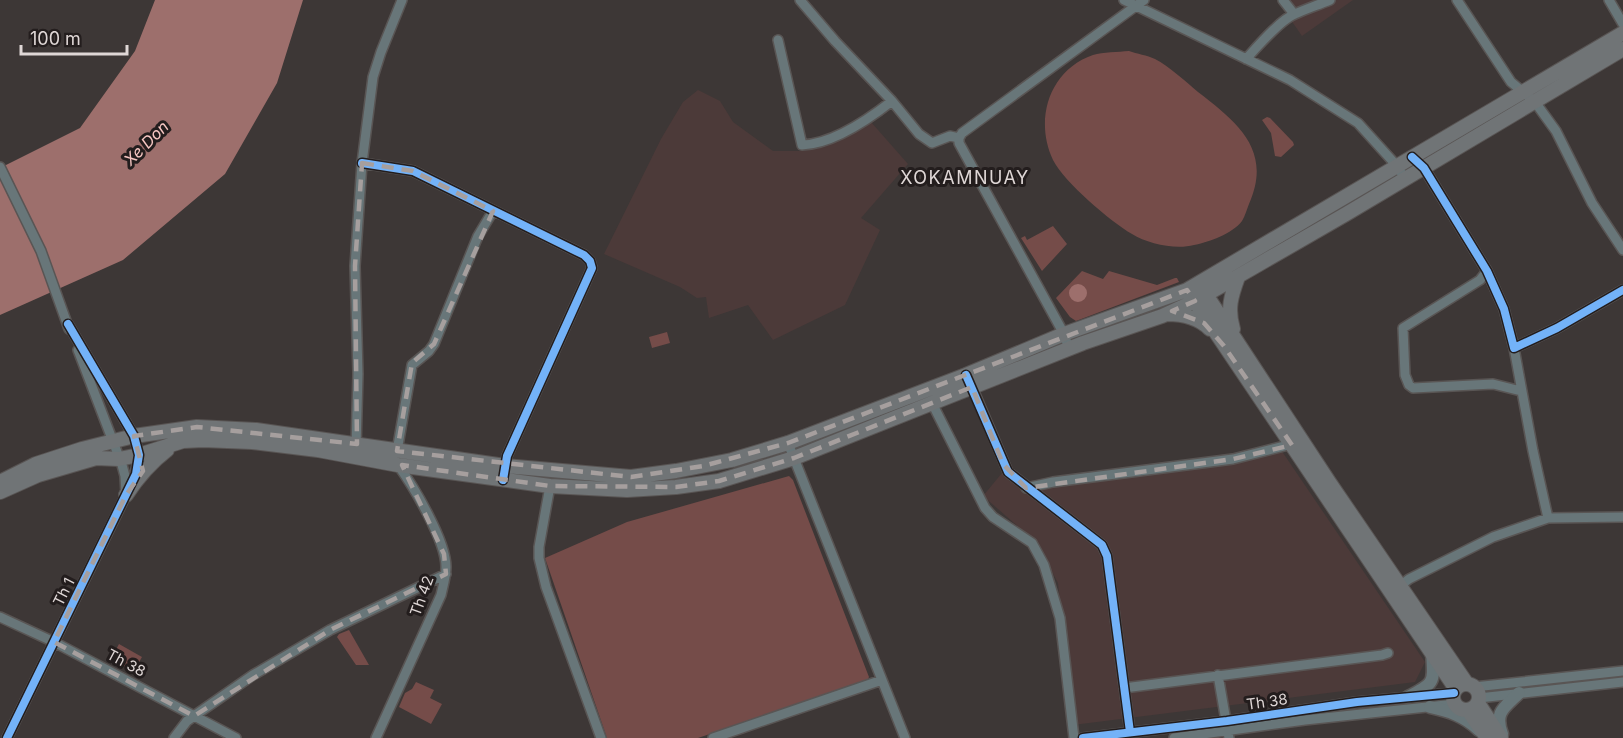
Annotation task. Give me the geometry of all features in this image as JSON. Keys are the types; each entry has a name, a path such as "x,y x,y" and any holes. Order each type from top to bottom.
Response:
{"highway":[{"path":"398,458 631,477 676,471 732,460 788,443 1069,349 1165,314 1412,157 1623,33"},
{"path":"0,482 36,464 112,441 197,427 256,430 503,480 550,486 627,490 719,481 794,458 932,403 969,381 1064,334 1238,277 1623,49"},
{"path":"1230,343 1229,302 1238,277"},
{"path":"1197,292 1397,589 1466,696 1487,738"},
{"path":"1165,314 1181,314 1204,323 1230,343"},
{"path":"0,492 38,475 96,458 119,459 183,441 252,442 356,450"},
{"path":"126,495 150,463 183,441"},
{"path":"1397,589 1432,652 1502,738"}],"main road":[{"path":"1408,697 1427,688 1431,682 1434,675 1432,652"},
{"path":"1502,738 1497,722 1499,714 1520,693"},
{"path":"1430,707 1461,717 1487,738"}],"street":[{"path":"356,450 358,374 355,266 362,163 373,77 402,0"},
{"path":"800,0 919,134 928,141 935,142 950,136 959,138"},
{"path":"1124,0 1140,3 1290,80 1358,123 1398,166 1405,179"},
{"path":"1283,0 1294,14"},
{"path":"1246,58 1294,14 1330,0"},
{"path":"1457,0 1511,82 1535,102 1556,131 1592,203 1623,250"},
{"path":"1609,0 1623,24"},
{"path":"1069,349 1064,334 959,143 959,138 962,133 1140,3"},
{"path":"778,40 802,145 835,136 872,116 892,101"},
{"path":"1412,157 1424,168 1487,272 1504,309 1548,518"},
{"path":"362,163 413,171 584,255 592,264 507,456 503,480"},
{"path":"0,167 41,251 125,476 126,495"},
{"path":"398,458 412,365 434,344 478,236 493,211"},
{"path":"1487,272 1480,280 1403,328 1406,380 1413,388 1493,384 1521,391"},
{"path":"1514,348 1557,328 1623,290"},
{"path":"68,324 134,436 139,455"},
{"path":"969,381 1008,472 1102,545 1107,556 1130,732"},
{"path":"932,403 985,508 993,517 1032,543 1044,564 1060,618 1074,738"},
{"path":"788,443 905,738"},
{"path":"1026,488 1053,482 1233,459 1297,443"},
{"name":"Th 1","path":"7,738 136,474 139,455"},
{"name":"Th 42","path":"376,738 441,595 446,574 444,554 429,518 398,458"},
{"path":"550,486 539,558 546,587 601,738"},
{"path":"1397,589 1409,579 1493,537 1548,518 1623,517"},
{"path":"174,738 194,716 254,675 330,630 446,574"},
{"name":"Th 38","path":"0,617 54,642 237,738"},
{"path":"1124,688 1382,655 1388,652"},
{"name":"Th 38","path":"1174,738 1305,720 1430,707 1466,696 1623,671"},
{"path":"1218,675 1228,730"},
{"path":"1568,678 1570,688"},
{"path":"713,738 882,680"},
{"name":"Th 38","path":"1083,738 1130,732 1228,730 1408,697 1520,693 1623,682"}],"highlighted area":[{"path":"362,163 413,171 493,211 434,344 412,363 397,451 631,477 703,466 788,443 1187,290 1195,301 1172,311 1204,323 1224,346 1292,445 1233,459 1026,488 1003,464 972,387 794,458 719,481 676,487 550,486 402,465 444,554 446,574 330,630 194,716 54,642 126,495 143,471 134,436 197,427 357,444 355,266"}],"shaded area":[{"path":"1277,0 1353,0 1302,36"},
{"path":"1129,51 1152,58 1172,70 1238,126 1247,139 1254,153 1257,168 1255,185 1242,221 1226,234 1200,244 1179,247 1146,241 1123,228 1089,201 1067,179 1053,160 1047,145 1045,129 1049,98 1056,84 1078,62 1093,55"},
{"path":"698,90 720,101 733,122 773,151 800,151 837,139 871,122 908,164 861,218 880,230 845,305 773,340 748,305 709,318 706,297 697,298 680,287 604,254 661,139 683,102"},
{"path":"1267,117 1293,142 1294,145 1281,157 1275,156 1271,133 1262,120"},
{"path":"1053,226 1067,244 1042,271 1021,238 1025,236 1027,240"},
{"path":"1082,271 1103,279 1109,271 1157,285 1175,278 1179,282 1076,321 1070,317 1056,298"},
{"path":"667,332 670,343 652,348 649,337"},
{"path":"1279,447 1425,662 1415,682 1073,725 1058,583 1036,542 983,496 1002,473 1014,483"},
{"path":"789,476 793,480 869,677 867,681 698,738 607,738 545,558 627,522"},
{"path":"349,630 369,665 356,665 337,637"},
{"path":"119,644 142,657 134,671 111,659"},
{"path":"416,682 434,690 430,698 442,704 431,724 399,707 405,693 412,689"}],"water":[{"name":"Xe Don","path":"155,0 303,0 277,83 225,174 123,260 0,315 0,168 80,128 135,51"},
{"path":"1078,284 1084,287 1087,293 1084,299 1078,302 1072,299 1069,293 1072,287"}],"cycle path":[{"path":"1412,157 1424,168 1487,271 1504,309 1514,348 1557,328 1623,290"},
{"path":"362,163 413,171 584,255 590,261 592,268 507,456 503,480"},
{"path":"7,738 136,474 139,455 134,436 68,324"},
{"path":"966,375 1008,472 1102,545 1107,556 1130,732"},
{"path":"1083,738 1227,721 1357,702 1454,693"}],"district":[{"name":"XOKAMNUAY","path":"965,178"}]}
